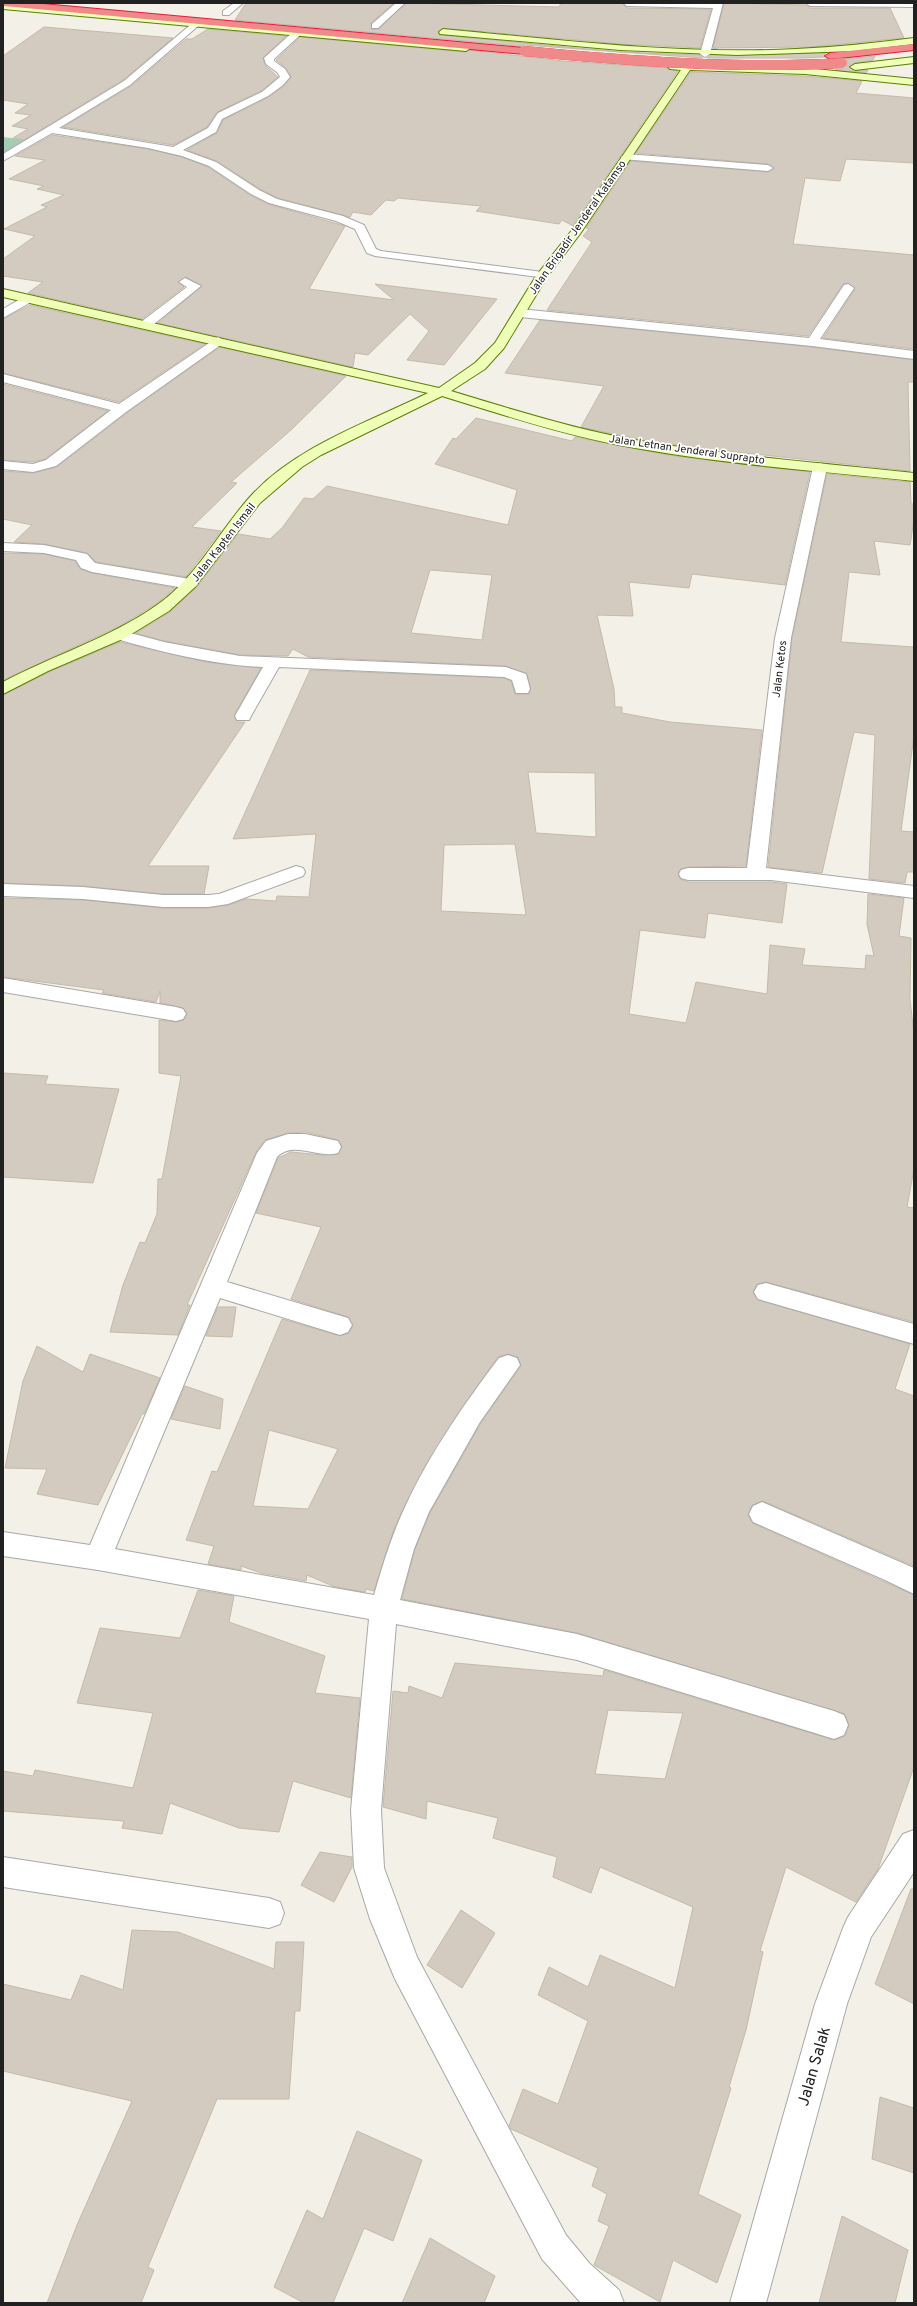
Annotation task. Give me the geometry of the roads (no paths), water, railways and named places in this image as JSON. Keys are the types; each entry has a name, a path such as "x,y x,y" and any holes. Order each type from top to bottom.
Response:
{"highway":[{"path":"4,3 528,48 694,58 773,60 830,56 914,47"},
{"path":"78,3 686,65 777,66 842,63 914,55"}],"street":[{"path":"240,3 222,13 242,14"},
{"path":"391,27 371,26 401,3"},
{"path":"627,3 718,5 705,54"},
{"path":"810,3 914,4"},
{"path":"3,6 296,34 687,68 805,71 914,82"},
{"path":"3,158 52,130 127,82 195,24"},
{"path":"430,31 592,46 705,54 770,54 849,50 914,41"},
{"path":"174,151 212,130 218,117 221,115 266,93 282,82 285,77 282,71 269,62 269,58 296,34"},
{"path":"770,54 805,71 914,60"},
{"name":"Jalan Brigadir Jenderal Katamso","path":"441,392 480,366 500,345 542,276 576,232 687,68"},
{"path":"52,130 174,151 217,167 258,195 360,227 367,245 374,253 542,276"},
{"path":"626,157 768,168"},
{"path":"145,325 195,286 185,282"},
{"path":"812,342 848,288"},
{"name":"Jalan Letnan Jenderal Suprapto","path":"3,293 441,392 548,424 640,444 820,467 914,477"},
{"path":"3,314 27,299"},
{"path":"520,313 812,342 914,355"},
{"path":"3,465 33,468 51,463 121,409 218,341"},
{"path":"3,378 55,393 121,409"},
{"name":"Jalan Kapten Ismail","path":"3,689 42,668 119,635 163,608 190,584 255,500 297,464 316,452 441,392"},
{"name":"Jalan Ketos","path":"756,873 783,638 820,467"},
{"path":"3,547 44,548 82,557 86,565 92,567 190,584"},
{"path":"119,635 163,647 240,661 506,672 520,677 522,689"},
{"path":"243,716 273,663"},
{"path":"3,890 83,893 163,901 208,901 221,900 296,872"},
{"path":"688,874 756,873 914,892"},
{"path":"3,985 176,1014"},
{"path":"98,1558 213,1288 268,1153 273,1146 290,1141 330,1147"},
{"path":"213,1288 340,1325"},
{"path":"766,1292 914,1334"},
{"path":"508,1366 471,1414 418,1507 401,1549 384,1609 366,1810 370,1868 386,1919 406,1968 554,2247 577,2276 606,2303"},
{"path":"762,1514 895,1571 914,1582"},
{"path":"3,1544 98,1558 384,1609 577,1647 834,1725"},
{"name":"Jalan Salak","path":"748,2303 831,2004 859,1928 914,1845"},
{"path":"3,1872 269,1913"}],"waterway":[{"path":"715,52 718,14 722,3"}]}
